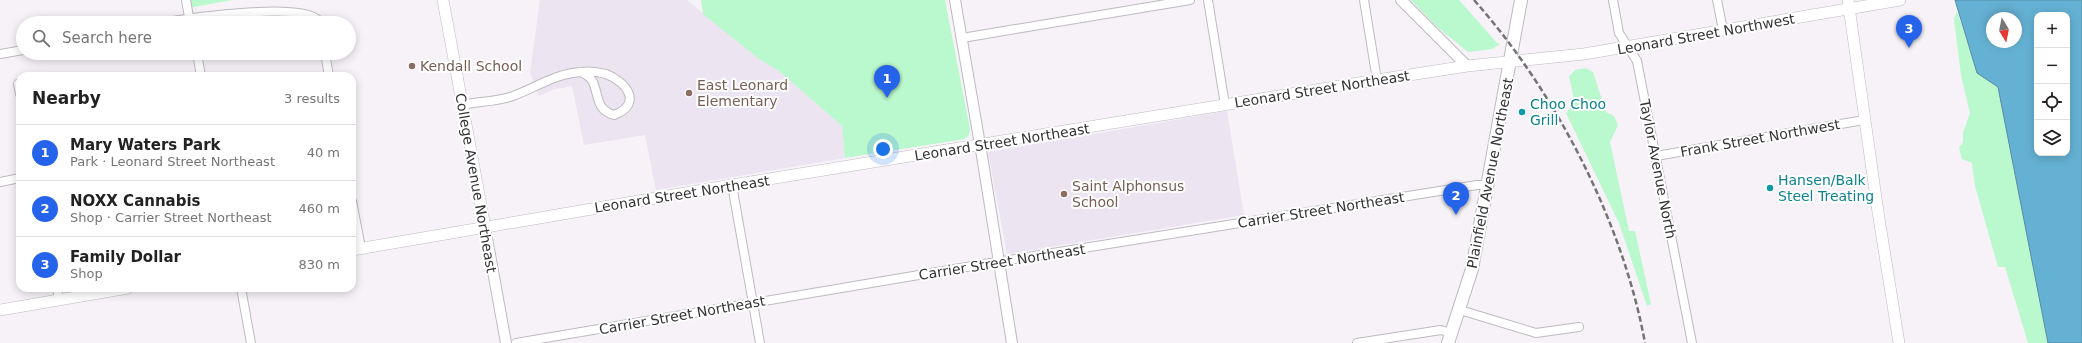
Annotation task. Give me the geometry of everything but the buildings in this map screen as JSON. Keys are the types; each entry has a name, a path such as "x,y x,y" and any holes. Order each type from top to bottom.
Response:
{"main road":[{"name":"College Avenue Northeast","path":"443,0 485,227"},
{"name":"Plainfield Avenue Northeast","path":"1450,338 1472,269 1522,0"},
{"name":"Leonard Street Northwest","path":"1511,63 1560,58 1628,47 1848,5 1900,0"},
{"path":"1848,5 1864,120 1899,343"},
{"name":"Leonard Street Northeast","path":"357,249 732,185 1377,80 1467,66 1511,63"},
{"path":"0,310 105,292"}],"street":[{"path":"186,0 189,16"},
{"path":"955,0 1012,343"},
{"path":"962,38 1190,0"},
{"path":"1208,0 1225,105"},
{"path":"1364,0 1377,80"},
{"path":"1402,0 1467,66"},
{"name":"Taylor Avenue North","path":"1613,0 1619,33 1637,61 1692,343"},
{"path":"1717,0 1723,30"},
{"path":"200,16 214,10 262,3 305,6 313,10 316,16"},
{"path":"0,54 16,51"},
{"path":"199,60 201,72"},
{"path":"326,60 328,72"},
{"path":"462,105 511,96 541,82 581,72 605,74 625,87 630,94 630,102 626,109 614,115 607,113 600,105 593,82 588,76 581,72"},
{"name":"Frank Street Northwest","path":"1656,156 1864,120"},
{"path":"0,182 16,179"},
{"path":"732,185 760,343"},
{"name":"Carrier Street Northeast","path":"516,343 999,262 1469,186 1488,185"},
{"name":"College Avenue Northeast","path":"485,227 506,343"},
{"path":"58,292 59,300"},
{"path":"242,292 251,343"},
{"path":"1460,310 1536,333 1579,327"},
{"path":"1357,343 1441,330 1450,338"}],"shaded area":[{"name":"East Leonard Elementary","path":"540,0 687,0 759,59 779,71 842,126 845,158 656,190 645,135 584,145 572,86 555,89 539,96 530,73"},
{"path":"1227,111 1244,215 1007,254 988,152"}],"green space":[{"path":"182,0 232,0 183,9"},
{"path":"701,0 945,0 970,129 969,135 965,139 845,158 842,126 779,71 759,59 703,14"},
{"path":"1411,0 1459,0 1497,43 1500,44 1492,49 1468,52 1436,26"},
{"path":"1957,11 1977,73 1998,87 2048,343 2028,343 2005,267 1998,267 1975,186 1972,163 1962,159 1959,148 1963,142 1963,133 1970,113 1961,75 1954,19"},
{"path":"1586,68 1593,72 1606,112 1614,116 1618,125 1610,142 1629,231 1635,231 1651,304 1647,306 1619,223 1566,113 1570,109 1573,100 1573,92 1569,77 1575,70"}],"water":[{"path":"1955,0 2082,0 2082,343 2048,343 1998,87 1977,73"}],"railway":[{"path":"1474,0 1504,36 1532,75 1582,160 1603,205 1620,251 1635,297 1645,343"}],"place":[{"name":"Family Dollar","path":"1909,48"},
{"name":"Kendall School","path":"412,66"},
{"name":"East Leonard Elementary","path":"689,93"},
{"name":"Mary Waters Park","path":"887,98"},
{"name":"Choo Choo Grill","path":"1522,112"},
{"name":"Hansen/Balk Steel Treating","path":"1770,188"},
{"name":"Saint Alphonsus School","path":"1064,194"},
{"name":"NOXX Cannabis","path":"1456,215"}]}
